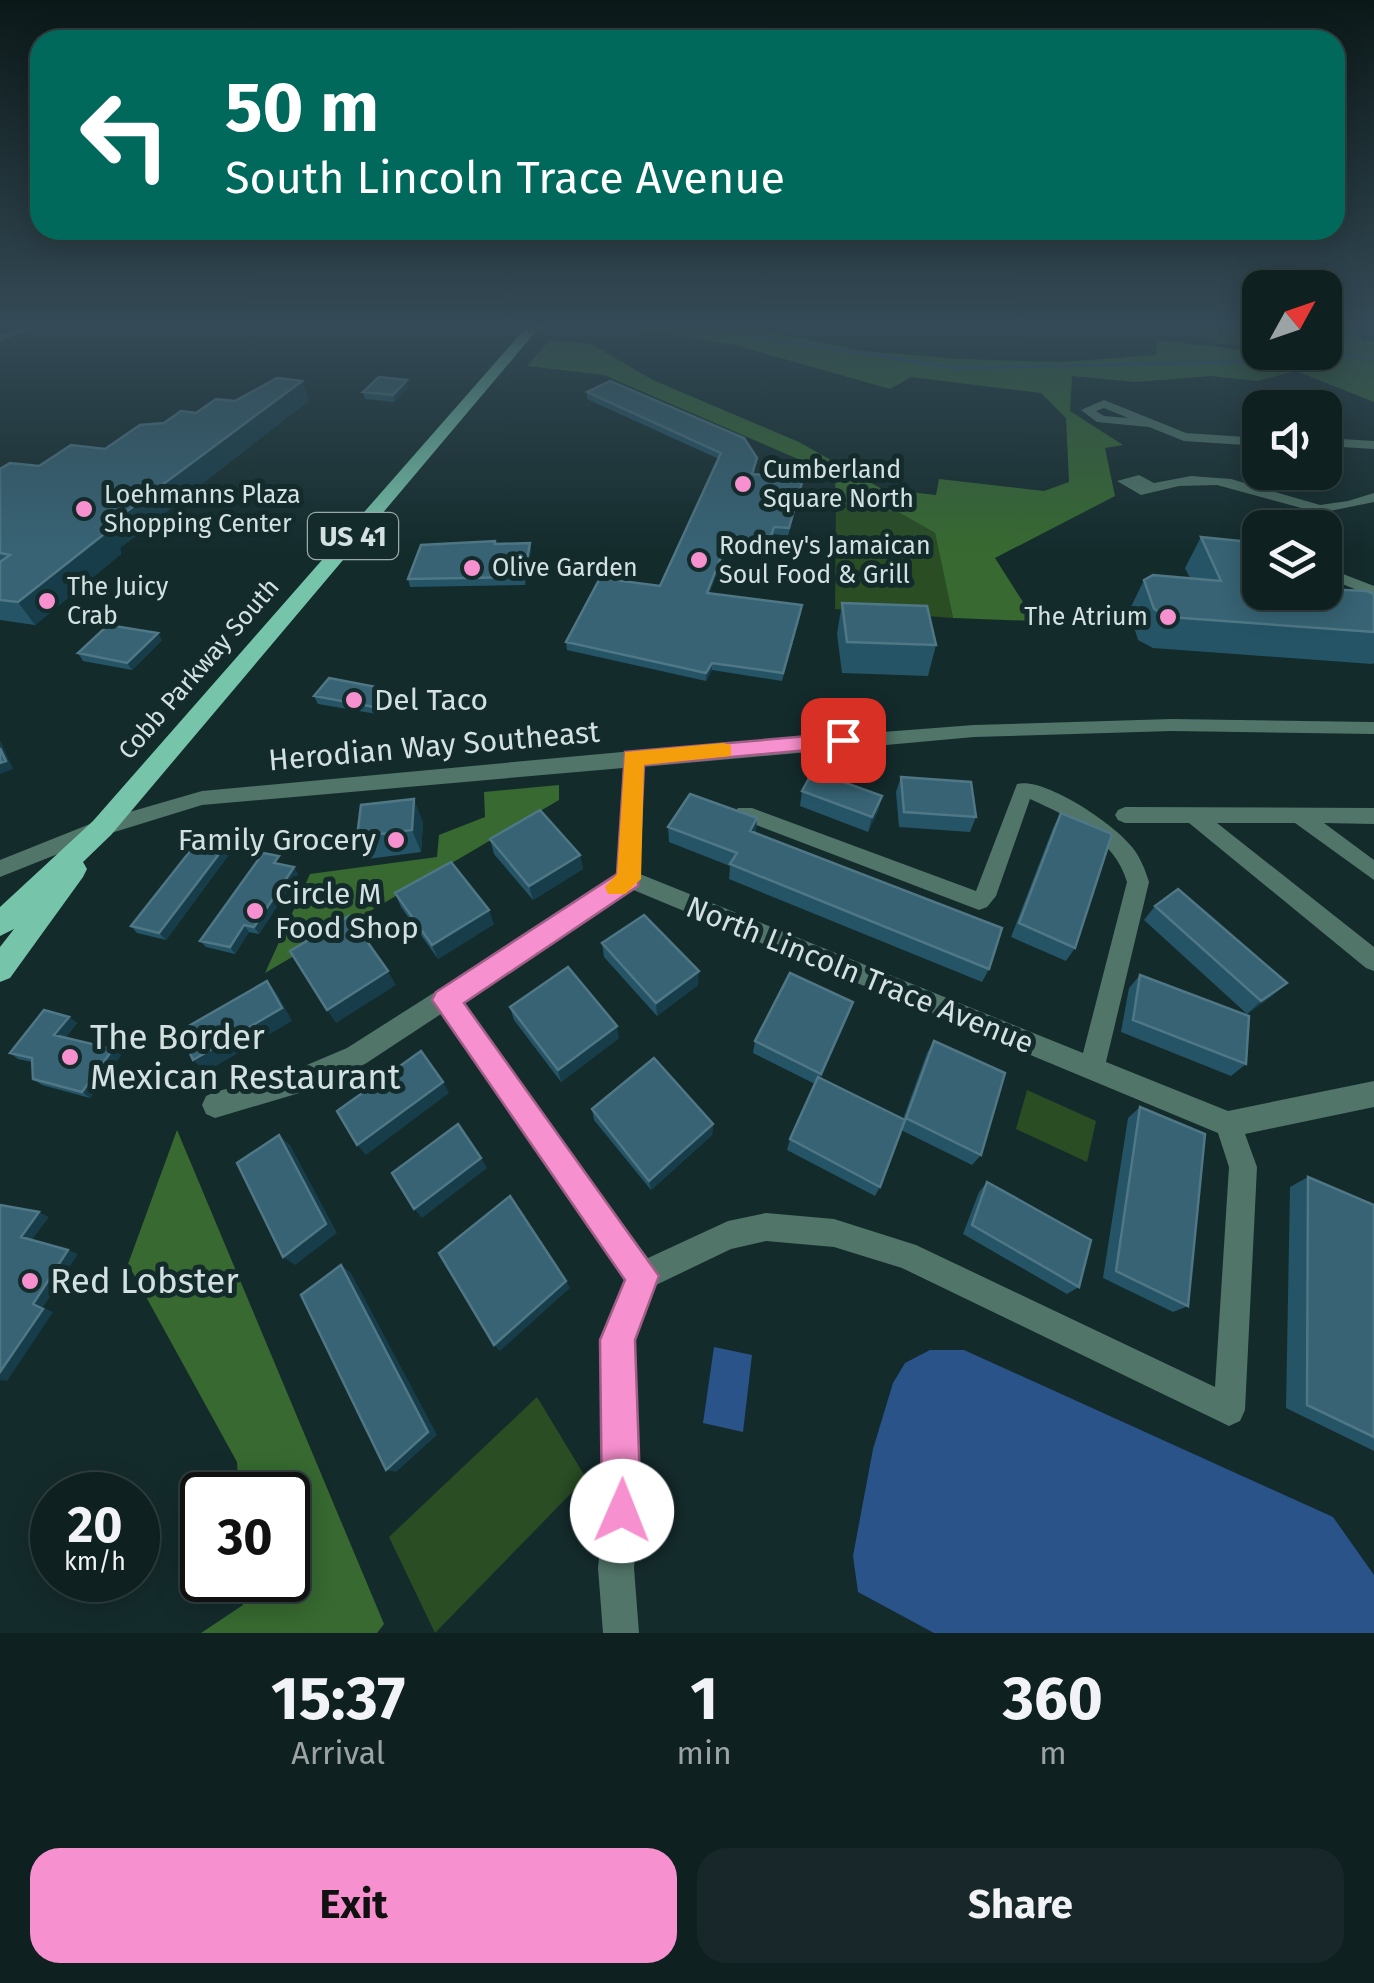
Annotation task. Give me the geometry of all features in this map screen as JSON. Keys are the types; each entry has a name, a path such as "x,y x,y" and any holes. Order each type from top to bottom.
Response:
{"main road":[{"name":"Cobb Parkway South","path":"0,969 7,925 102,828 471,399"}],"street":[{"path":"1147,424 1199,440 1242,441"},
{"path":"1348,442 1356,434 1374,431"},
{"path":"1342,442 1374,444"},
{"path":"1149,484 1189,479 1228,482 1322,512 1374,498"},
{"path":"1342,579 1374,592"},
{"name":"Herodian Way Southeast","path":"0,869 102,828 202,798 633,758 1008,730 1172,725 1374,728"},
{"path":"215,1105 326,1070 446,1000 629,879 633,758"},
{"path":"745,814 979,901 985,896 1011,833 1024,789 1043,795 1116,843 1137,870 1138,882 1091,1070"},
{"path":"1125,814 1374,816"},
{"path":"1194,816 1374,962"},
{"path":"1299,816 1374,872"},
{"name":"North Lincoln Trace Avenue","path":"629,879 1228,1124"},
{"path":"446,1000 643,1276"},
{"path":"621,1633 616,1568 624,1474 617,1340 643,1276 728,1235 766,1227 834,1233 906,1255 1229,1410 1242,1167 1228,1124 1374,1094"}],"green space":[{"path":"660,399 698,399 799,442 882,489 936,495 939,479 1044,491 1069,482 1066,418 1047,399 1071,399 1070,411 1123,445 1105,448 1115,496 995,558 1035,621 953,618 935,533 898,512 836,505 835,475"},
{"path":"836,505 898,512 935,533 953,618 835,609"},
{"path":"559,785 559,800 265,973 310,874 437,857 439,835 485,817 484,792"},
{"path":"1027,1090 1096,1121 1087,1162 1016,1129"},
{"path":"177,1130 384,1624 377,1633 201,1633 243,1602 310,1602 310,1472 238,1472 237,1462 128,1264"},
{"path":"537,1397 586,1478 435,1633 389,1537"}],"water":[{"path":"714,1347 752,1355 743,1432 703,1423"},
{"path":"930,1350 964,1350 1333,1517 1374,1575 1374,1633 934,1633 858,1592 853,1556 873,1449 893,1383 905,1363"}],"building":[{"name":"Loehmanns Plaza Shopping Center","path":"216,399 278,399 107,526 108,531 18,602 0,600 0,562 10,555 0,553 0,469 10,463 39,466 71,445 105,449 140,425 164,423 181,411 196,413"},
{"path":"603,399 653,399 744,438 757,458 752,474 803,479 789,528 774,527 767,549 726,544 707,593 802,605 783,673 712,663 706,673 566,642 600,578 660,586 721,453"},
{"path":"1201,537 1242,541 1242,610 1342,610 1342,590 1367,591 1374,594 1374,632 1169,617 1154,609 1144,580 1153,575 1221,581"},
{"name":"Olive Garden","path":"530,543 524,577 408,579 421,545"},
{"path":"842,603 927,606 936,645 847,642"},
{"path":"108,625 158,633 127,663 78,653"},
{"path":"329,678 387,689 374,707 314,696"},
{"path":"813,771 882,796 872,817 802,791"},
{"path":"901,777 971,782 976,817 904,812"},
{"path":"690,794 757,818 750,831 1002,928 989,969 730,864 737,853 668,827"},
{"path":"414,799 412,830 357,837 361,805"},
{"path":"540,810 580,855 529,886 490,839"},
{"path":"1061,813 1112,834 1075,948 1019,923"},
{"path":"198,841 225,846 159,933 131,926"},
{"name":"Circle M Food Shop","path":"263,853 279,856 274,863 294,867 254,927 244,925 230,947 200,941"},
{"path":"451,862 489,910 432,945 395,893"},
{"path":"1178,889 1287,983 1261,1001 1155,906"},
{"path":"644,915 699,971 656,1003 602,943"},
{"path":"349,916 388,971 327,1010 290,951"},
{"path":"568,967 617,1026 558,1070 510,1007"},
{"path":"790,973 853,1002 821,1074 755,1041"},
{"path":"1140,975 1249,1016 1246,1064 1133,1020"},
{"path":"267,981 282,1008 193,1060 180,1031"},
{"name":"The Border Mexican Restaurant","path":"44,1010 69,1017 54,1035 113,1049 82,1092 33,1079 32,1058 10,1053"},
{"path":"934,1041 1005,1073 981,1155 906,1118"},
{"path":"421,1051 443,1082 357,1145 337,1111"},
{"path":"654,1058 713,1124 649,1181 592,1109"},
{"path":"818,1077 905,1120 880,1187 790,1139"},
{"path":"1140,1107 1205,1134 1188,1306 1116,1271"},
{"path":"458,1124 481,1158 414,1209 392,1173"},
{"path":"279,1135 326,1224 283,1257 237,1163"},
{"path":"1308,1177 1374,1205 1374,1437 1307,1405"},
{"path":"987,1182 1091,1240 1079,1287 972,1225"},
{"path":"510,1196 566,1281 494,1345 439,1253"},
{"name":"Red Lobster","path":"0,1205 39,1212 21,1237 68,1250 33,1304 43,1309 0,1372"},
{"path":"341,1265 428,1432 386,1470 301,1295"}],"slow traffic":[{"path":"617,887 629,879 633,758 723,751"}],"place":[{"name":"Cumberland Square North","path":"743,484"},
{"name":"Loehmanns Plaza Shopping Center","path":"84,509"},
{"name":"Rodney's Jamaican Soul Food & Grill","path":"699,560"},
{"name":"Olive Garden","path":"472,568"},
{"name":"The Juicy Crab","path":"47,601"},
{"name":"The Atrium","path":"1168,617"},
{"name":"Del Taco","path":"354,700"},
{"name":"Family Grocery","path":"396,840"},
{"name":"Circle M Food Shop","path":"255,911"},
{"name":"The Border Mexican Restaurant","path":"70,1057"},
{"name":"Red Lobster","path":"30,1281"}],"route":[{"path":"622,1511 624,1474 617,1340 643,1276 446,1000 629,879 633,758 843,740"}]}
